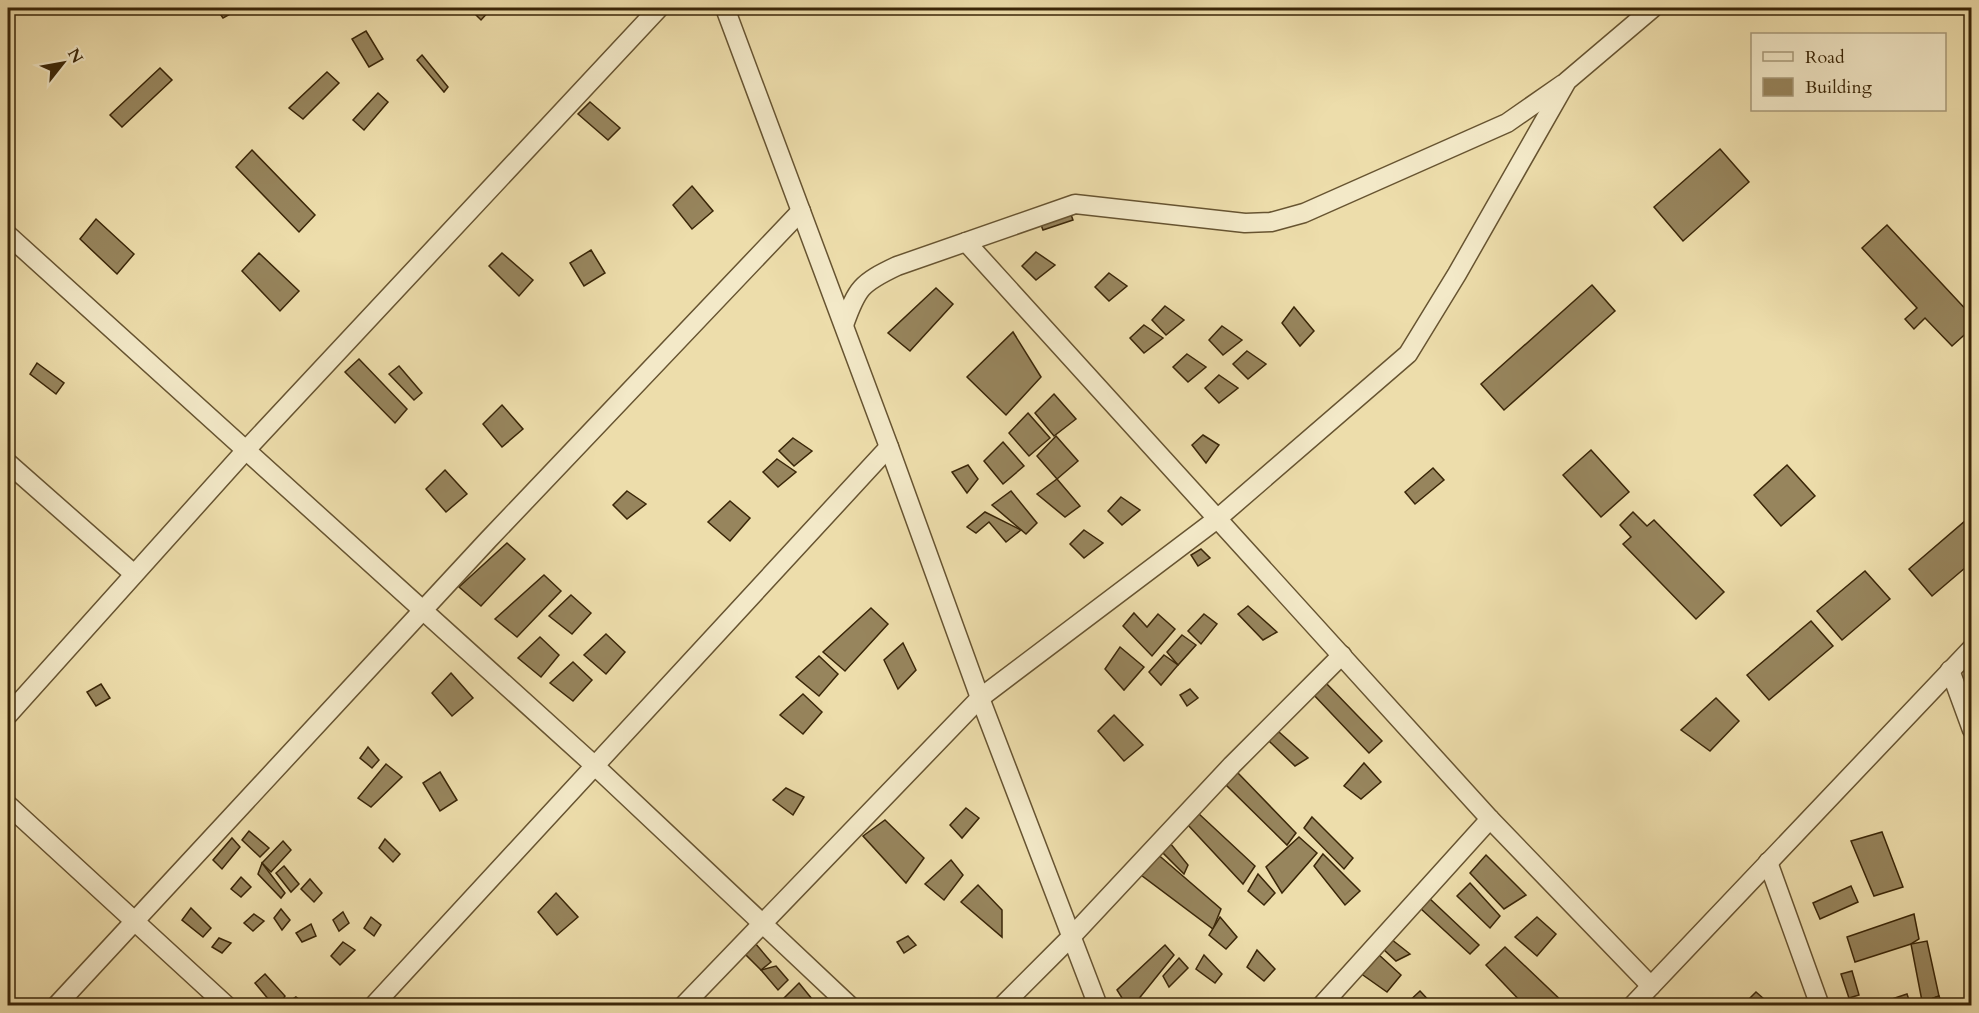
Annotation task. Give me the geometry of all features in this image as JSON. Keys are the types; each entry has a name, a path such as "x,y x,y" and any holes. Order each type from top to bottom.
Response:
{"street":[{"path":"8,715 246,450 659,8"},
{"path":"725,8 980,698 1098,1005"},
{"path":"844,325 854,297 871,279 897,266 1075,204 1245,223 1271,222 1304,213 1508,123 1567,81 1653,8"},
{"path":"683,1005 980,698 1217,519 1408,354 1457,274 1567,81"},
{"path":"56,1005 423,610 801,211"},
{"path":"8,235 594,765 850,1005"},
{"path":"966,242 1490,819 1651,986"},
{"path":"373,1005 889,447"},
{"path":"8,463 134,574"},
{"path":"1632,1005 1971,648"},
{"path":"1002,1005 1072,936 1232,765 1342,655"},
{"path":"1950,670 1971,730"},
{"path":"8,805 226,1005"},
{"path":"1321,1005 1490,819"},
{"path":"1768,862 1820,1005"}],"building":[{"path":"216,8 241,8 223,18"},
{"path":"469,8 492,8 481,20"},
{"path":"366,31 383,59 369,67 352,39"},
{"path":"422,55 448,87 444,92 417,60"},
{"path":"160,68 172,80 122,127 110,115"},
{"path":"327,72 339,83 303,119 289,108"},
{"path":"378,93 388,102 364,130 353,120"},
{"path":"590,102 620,128 608,140 578,114"},
{"path":"1720,149 1749,182 1683,241 1654,207"},
{"path":"252,150 315,215 299,232 236,167"},
{"path":"692,186 713,211 692,229 673,205"},
{"path":"1065,198 1073,220 1043,230 1035,209"},
{"path":"96,219 134,254 117,274 80,239"},
{"path":"1887,225 1972,316 1972,328 1952,346 1925,318 1914,329 1905,319 1917,308 1862,248"},
{"path":"591,250 605,273 584,286 570,263"},
{"path":"1036,252 1055,265 1036,280 1022,266"},
{"path":"259,253 299,291 280,311 242,271"},
{"path":"502,253 533,280 519,296 489,266"},
{"path":"1109,273 1127,286 1109,301 1095,287"},
{"path":"1592,285 1615,311 1504,410 1481,384"},
{"path":"936,288 953,304 910,351 888,333"},
{"path":"1165,306 1184,320 1166,335 1152,320"},
{"path":"1294,307 1314,331 1300,346 1282,323"},
{"path":"1144,325 1163,338 1144,353 1130,338"},
{"path":"1222,326 1242,340 1223,355 1209,340"},
{"path":"1013,332 1041,377 1006,415 967,377"},
{"path":"1247,351 1266,364 1248,379 1233,364"},
{"path":"1187,354 1206,367 1188,382 1173,367"},
{"path":"359,359 407,409 395,423 345,372"},
{"path":"37,363 64,383 56,394 30,374"},
{"path":"399,366 422,393 414,400 389,374"},
{"path":"1219,375 1238,388 1219,403 1205,388"},
{"path":"1054,394 1076,419 1054,436 1035,413"},
{"path":"502,405 523,429 502,447 483,424"},
{"path":"1028,413 1050,438 1029,456 1009,433"},
{"path":"1203,435 1219,445 1206,463 1192,445"},
{"path":"1056,436 1078,461 1057,479 1037,456"},
{"path":"793,438 812,451 794,466 779,451"},
{"path":"1003,442 1024,466 1003,484 984,461"},
{"path":"1591,450 1629,492 1601,517 1563,475"},
{"path":"777,459 796,472 778,487 763,472"},
{"path":"968,465 978,479 967,493 952,472"},
{"path":"1787,465 1815,496 1781,526 1754,495"},
{"path":"1433,468 1444,480 1415,504 1405,492"},
{"path":"445,470 467,494 446,512 426,489"},
{"path":"1057,479 1080,506 1065,517 1037,494"},
{"path":"627,491 646,504 627,519 613,505"},
{"path":"1011,491 1037,523 1026,534 992,505"},
{"path":"1121,497 1140,510 1122,525 1108,511"},
{"path":"730,501 750,518 730,541 708,522"},
{"path":"985,512 1021,530 1006,542 989,522 976,533 967,527"},
{"path":"1633,512 1647,526 1654,520 1724,592 1696,619 1623,544 1631,537 1620,525"},
{"path":"1972,515 1972,562 1932,596 1909,569"},
{"path":"1084,530 1103,543 1084,558 1070,544"},
{"path":"507,543 525,559 481,606 459,587"},
{"path":"1201,549 1210,558 1198,566 1191,555"},
{"path":"1865,571 1890,599 1842,640 1817,611"},
{"path":"544,575 561,591 517,637 495,619"},
{"path":"571,595 591,613 572,634 549,616"},
{"path":"1248,606 1277,632 1263,640 1238,614"},
{"path":"871,608 888,624 845,671 823,652"},
{"path":"1134,613 1147,627 1158,614 1175,629 1152,656 1123,626"},
{"path":"1204,614 1217,624 1201,644 1188,631"},
{"path":"1811,621 1833,646 1769,700 1747,675"},
{"path":"606,634 625,652 606,674 584,655"},
{"path":"1182,635 1196,645 1178,665 1167,652"},
{"path":"540,637 559,655 541,677 518,658"},
{"path":"903,643 916,670 898,689 884,660"},
{"path":"1120,647 1144,667 1124,690 1105,669"},
{"path":"1164,655 1178,665 1161,685 1149,672"},
{"path":"819,656 838,674 819,696 796,677"},
{"path":"573,662 592,680 573,701 550,683"},
{"path":"451,673 473,698 452,716 432,693"},
{"path":"1324,681 1382,741 1369,753 1312,693"},
{"path":"101,684 110,698 96,706 87,692"},
{"path":"1190,689 1198,698 1187,706 1180,695"},
{"path":"803,694 822,712 803,734 780,715"},
{"path":"1716,698 1739,721 1710,751 1681,730"},
{"path":"1114,715 1143,745 1124,761 1098,731"},
{"path":"1279,732 1308,758 1295,766 1268,740"},
{"path":"368,747 379,760 372,768 360,758"},
{"path":"1364,763 1381,782 1361,799 1344,786"},
{"path":"386,764 402,777 371,807 358,798"},
{"path":"440,772 457,800 440,811 423,783"},
{"path":"1237,772 1296,833 1287,845 1224,783"},
{"path":"786,788 804,797 793,815 773,800"},
{"path":"966,808 979,818 962,838 950,825"},
{"path":"1198,813 1255,866 1243,884 1187,824"},
{"path":"1312,817 1353,858 1344,869 1304,828"},
{"path":"885,820 924,858 906,883 863,836"},
{"path":"249,831 269,848 260,857 242,840"},
{"path":"1882,832 1903,887 1874,896 1851,841"},
{"path":"1299,837 1317,853 1282,893 1266,867"},
{"path":"232,838 240,847 222,869 213,860"},
{"path":"385,839 400,854 393,862 379,848"},
{"path":"283,841 291,850 271,872 262,863"},
{"path":"1170,843 1188,865 1184,874 1160,850"},
{"path":"1155,852 1221,909 1213,929 1141,875"},
{"path":"1323,854 1360,891 1345,905 1314,866"},
{"path":"1486,855 1526,895 1504,909 1470,873"},
{"path":"951,860 963,875 944,900 925,884"},
{"path":"262,863 285,893 281,898 258,874"},
{"path":"284,866 299,884 291,892 276,873"},
{"path":"1258,874 1275,893 1264,905 1248,891"},
{"path":"241,877 251,887 241,897 231,889"},
{"path":"310,879 322,893 314,902 301,889"},
{"path":"1470,883 1500,916 1490,928 1457,896"},
{"path":"978,885 1002,910 1002,937 961,902"},
{"path":"1851,886 1858,902 1820,919 1813,903"},
{"path":"556,893 578,917 557,935 538,912"},
{"path":"1429,898 1479,945 1470,954 1420,908"},
{"path":"191,908 211,928 203,937 182,920"},
{"path":"281,909 290,920 282,930 274,918"},
{"path":"343,912 349,923 339,931 333,920"},
{"path":"254,914 264,921 253,931 244,923"},
{"path":"1914,914 1919,939 1911,944 1855,962 1847,937"},
{"path":"371,917 381,925 374,936 364,928"},
{"path":"1220,917 1237,937 1226,949 1209,935"},
{"path":"1537,917 1556,934 1537,956 1515,937"},
{"path":"311,924 316,936 302,942 296,933"},
{"path":"908,936 916,945 904,953 897,942"},
{"path":"219,938 231,943 222,953 212,947"},
{"path":"1391,939 1410,954 1396,961 1382,948"},
{"path":"1927,941 1939,996 1922,1001 1911,944"},
{"path":"343,942 355,950 340,965 331,956"},
{"path":"755,943 771,962 761,970 743,952"},
{"path":"1165,945 1174,955 1133,1006 1127,1006 1117,990"},
{"path":"1505,947 1567,1006 1525,1006 1486,965"},
{"path":"1257,950 1275,969 1264,981 1247,967"},
{"path":"1378,954 1401,975 1387,992 1360,973"},
{"path":"1204,955 1222,974 1215,983 1196,969"},
{"path":"1179,958 1188,968 1169,987 1163,976"},
{"path":"776,966 788,980 778,990 761,970"},
{"path":"1852,971 1859,995 1849,998 1841,974"},
{"path":"265,974 285,996 279,1006 274,1006 255,983"},
{"path":"799,983 812,999 805,1006 791,1006 784,998"},
{"path":"1420,991 1434,1006 1405,1005"},
{"path":"1756,992 1772,1006 1742,1006"},
{"path":"1907,994 1911,1006 1871,1006"},
{"path":"1939,996 1943,1006 1927,1006 1926,1001"},
{"path":"296,997 305,1003 304,1006 285,1004"}]}
